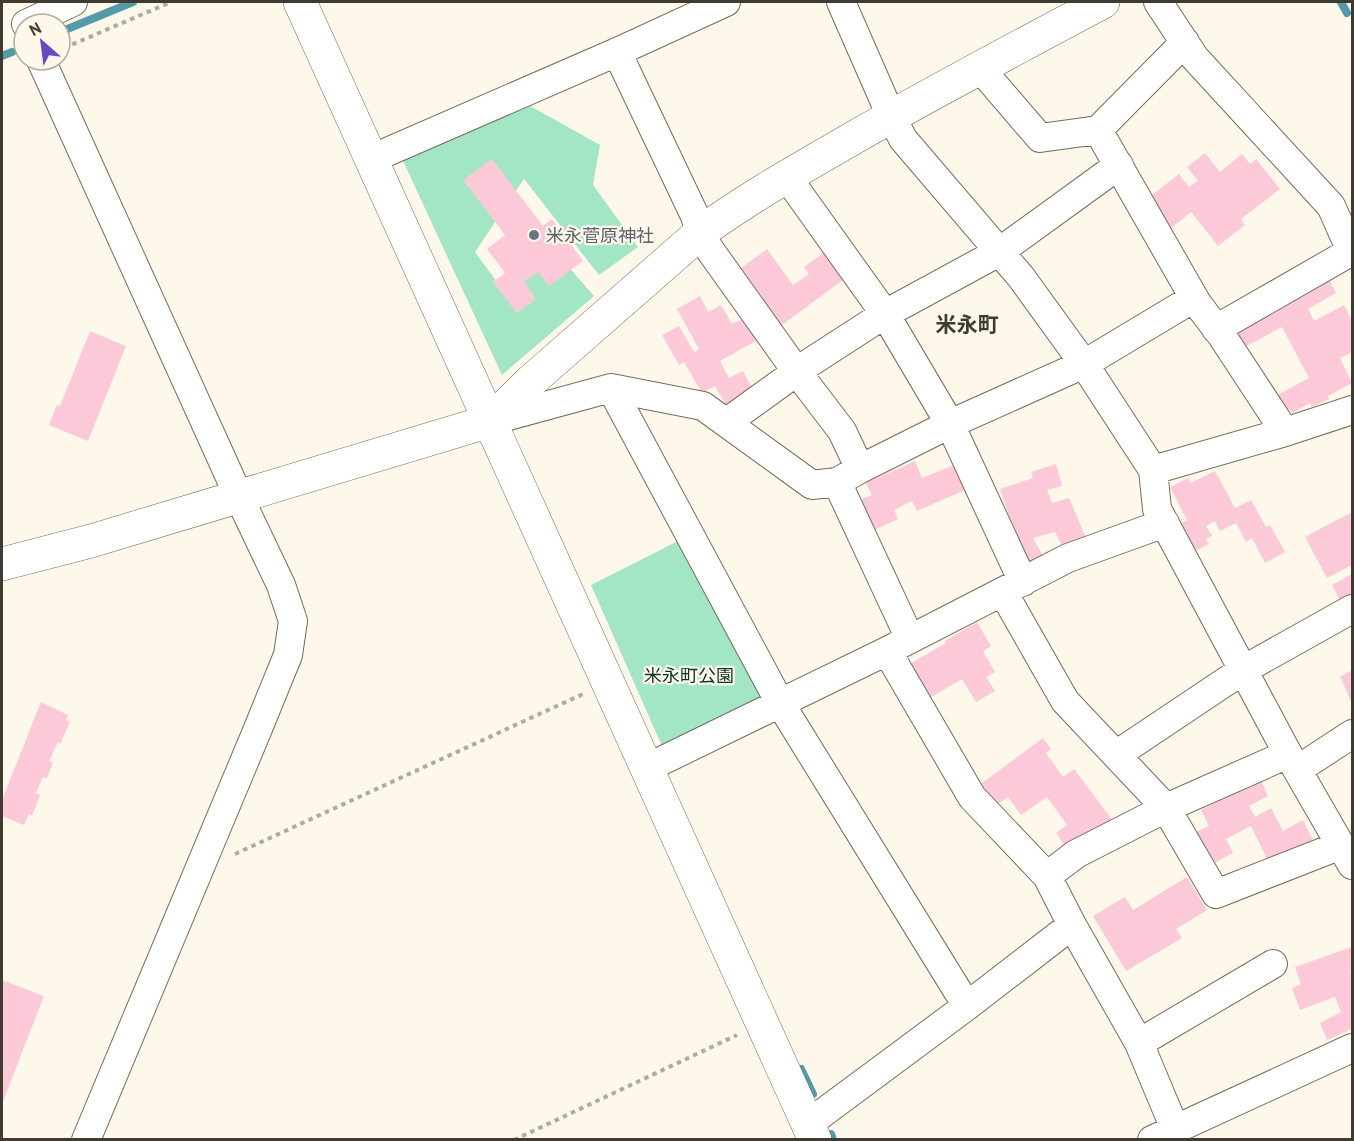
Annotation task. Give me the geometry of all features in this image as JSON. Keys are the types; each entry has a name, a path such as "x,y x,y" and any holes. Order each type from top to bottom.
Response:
{"street":[{"path":"52,12 73,2"},
{"path":"300,2 812,1132 967,1006 1072,925"},
{"path":"371,159 726,2"},
{"path":"787,177 885,314 950,424 1013,587 1065,701 1166,808 1216,894 1347,855 1293,762 1157,509 1153,470 1084,364 1021,277 903,139 891,117 841,2"},
{"path":"490,421 531,381 700,233 726,214 979,67 1103,2"},
{"path":"1158,2 1195,58 1331,206 1352,252 1216,329"},
{"path":"979,67 1040,138 1098,130 1185,42"},
{"path":"617,52 695,216 700,233 710,250 842,431 848,476 899,645 972,797 1047,876 1139,1043 1163,1134 1353,1048"},
{"path":"46,72 280,585 293,621 288,655 86,1140"},
{"path":"1098,130 1194,298 1285,432"},
{"path":"727,422 885,314 999,252 1119,165"},
{"path":"2,564 91,541 490,421 611,388 703,406 812,485 848,476 950,424 1084,364 1194,298"},
{"path":"611,388 780,703 967,1006"},
{"path":"1153,470 1353,410"},
{"path":"647,768 899,645 1068,558 1165,523"},
{"path":"1116,755 1243,670 1353,609"},
{"path":"1047,876 1076,854 1166,808 1293,762 1353,734"},
{"path":"1139,1043 1273,964"}],"path":[{"path":"72,45 171,2"},
{"path":"198,871 608,682"},
{"path":"514,1140 762,1023"}],"green space":[{"path":"509,94 600,145 593,185 638,247 599,275 524,179 475,252 502,289 559,256 594,296 502,375 393,139"},
{"name":"米永町公園","path":"680,540 763,698 662,746 591,585"}],"building":[{"path":"1205,153 1220,172 1242,154 1250,164 1256,159 1280,189 1241,219 1245,225 1218,246 1191,212 1170,229 1147,199 1179,174 1189,187 1198,181 1187,167"},
{"path":"492,159 543,226 552,219 583,261 549,286 538,272 524,282 536,299 517,313 493,282 505,273 487,249 505,235 463,180"},
{"path":"767,249 793,285 809,274 804,267 827,250 847,277 778,328 737,271"},
{"path":"1327,276 1336,293 1308,309 1314,321 1344,305 1352,321 1352,352 1340,358 1352,383 1328,396 1329,399 1312,407 1310,403 1292,413 1289,409 1282,413 1274,397 1309,378 1282,327 1243,348 1232,328"},
{"path":"700,296 708,312 721,305 732,324 750,315 763,337 720,361 729,378 743,371 755,394 728,409 715,386 702,393 684,362 679,365 662,335 679,326 694,352 699,349 677,309"},
{"path":"90,331 126,346 88,441 49,425 57,405 60,406"},
{"path":"915,461 922,478 959,463 970,488 917,511 912,501 894,510 898,519 872,531 858,500 872,495 866,483"},
{"path":"1056,464 1062,486 1047,490 1052,503 1069,498 1087,540 1064,549 1055,532 1033,538 1046,562 1028,571 1000,489 1033,478 1031,472"},
{"path":"1215,471 1235,508 1251,500 1266,527 1270,525 1285,552 1265,563 1252,538 1246,542 1236,523 1220,531 1215,521 1206,526 1212,536 1206,539 1209,544 1193,552 1179,524 1187,520 1170,487 1188,478 1191,483"},
{"path":"1352,512 1352,565 1327,578 1305,537"},
{"path":"1352,574 1352,599 1342,604 1332,585"},
{"path":"977,622 991,646 983,651 995,672 986,677 995,691 976,702 962,679 928,699 908,665"},
{"path":"1352,670 1352,703 1340,677"},
{"path":"41,702 68,715 66,720 70,722 49,761 53,763 47,778 43,777 36,793 40,795 32,816 29,814 24,825 2,816 2,800"},
{"path":"1043,738 1051,749 1046,753 1063,777 1074,769 1113,821 1069,852 1056,833 1067,825 1047,797 1021,815 1008,797 993,807 978,786"},
{"path":"1261,780 1268,796 1249,806 1255,817 1271,808 1283,831 1303,820 1315,844 1271,867 1251,826 1226,839 1233,853 1212,864 1196,832 1209,826 1201,810"},
{"path":"1187,877 1207,910 1176,929 1182,938 1126,971 1093,916 1125,897 1133,910"},
{"path":"1352,947 1352,969 1350,970 1352,1029 1327,1040 1320,1023 1341,1012 1335,997 1300,1010 1292,988 1301,984 1295,967"},
{"path":"2,980 44,996 2,1104"}],"waterway":[{"path":"72,27 133,2"},
{"path":"1341,2 1347,13"},
{"path":"2,56 12,52"},
{"path":"801,1069 813,1094"},
{"path":"831,1134 833,1140"}],"place":[{"name":"米永菅原神社","path":"534,235"}],"district":[{"name":"米永町","path":"967,324"}]}
